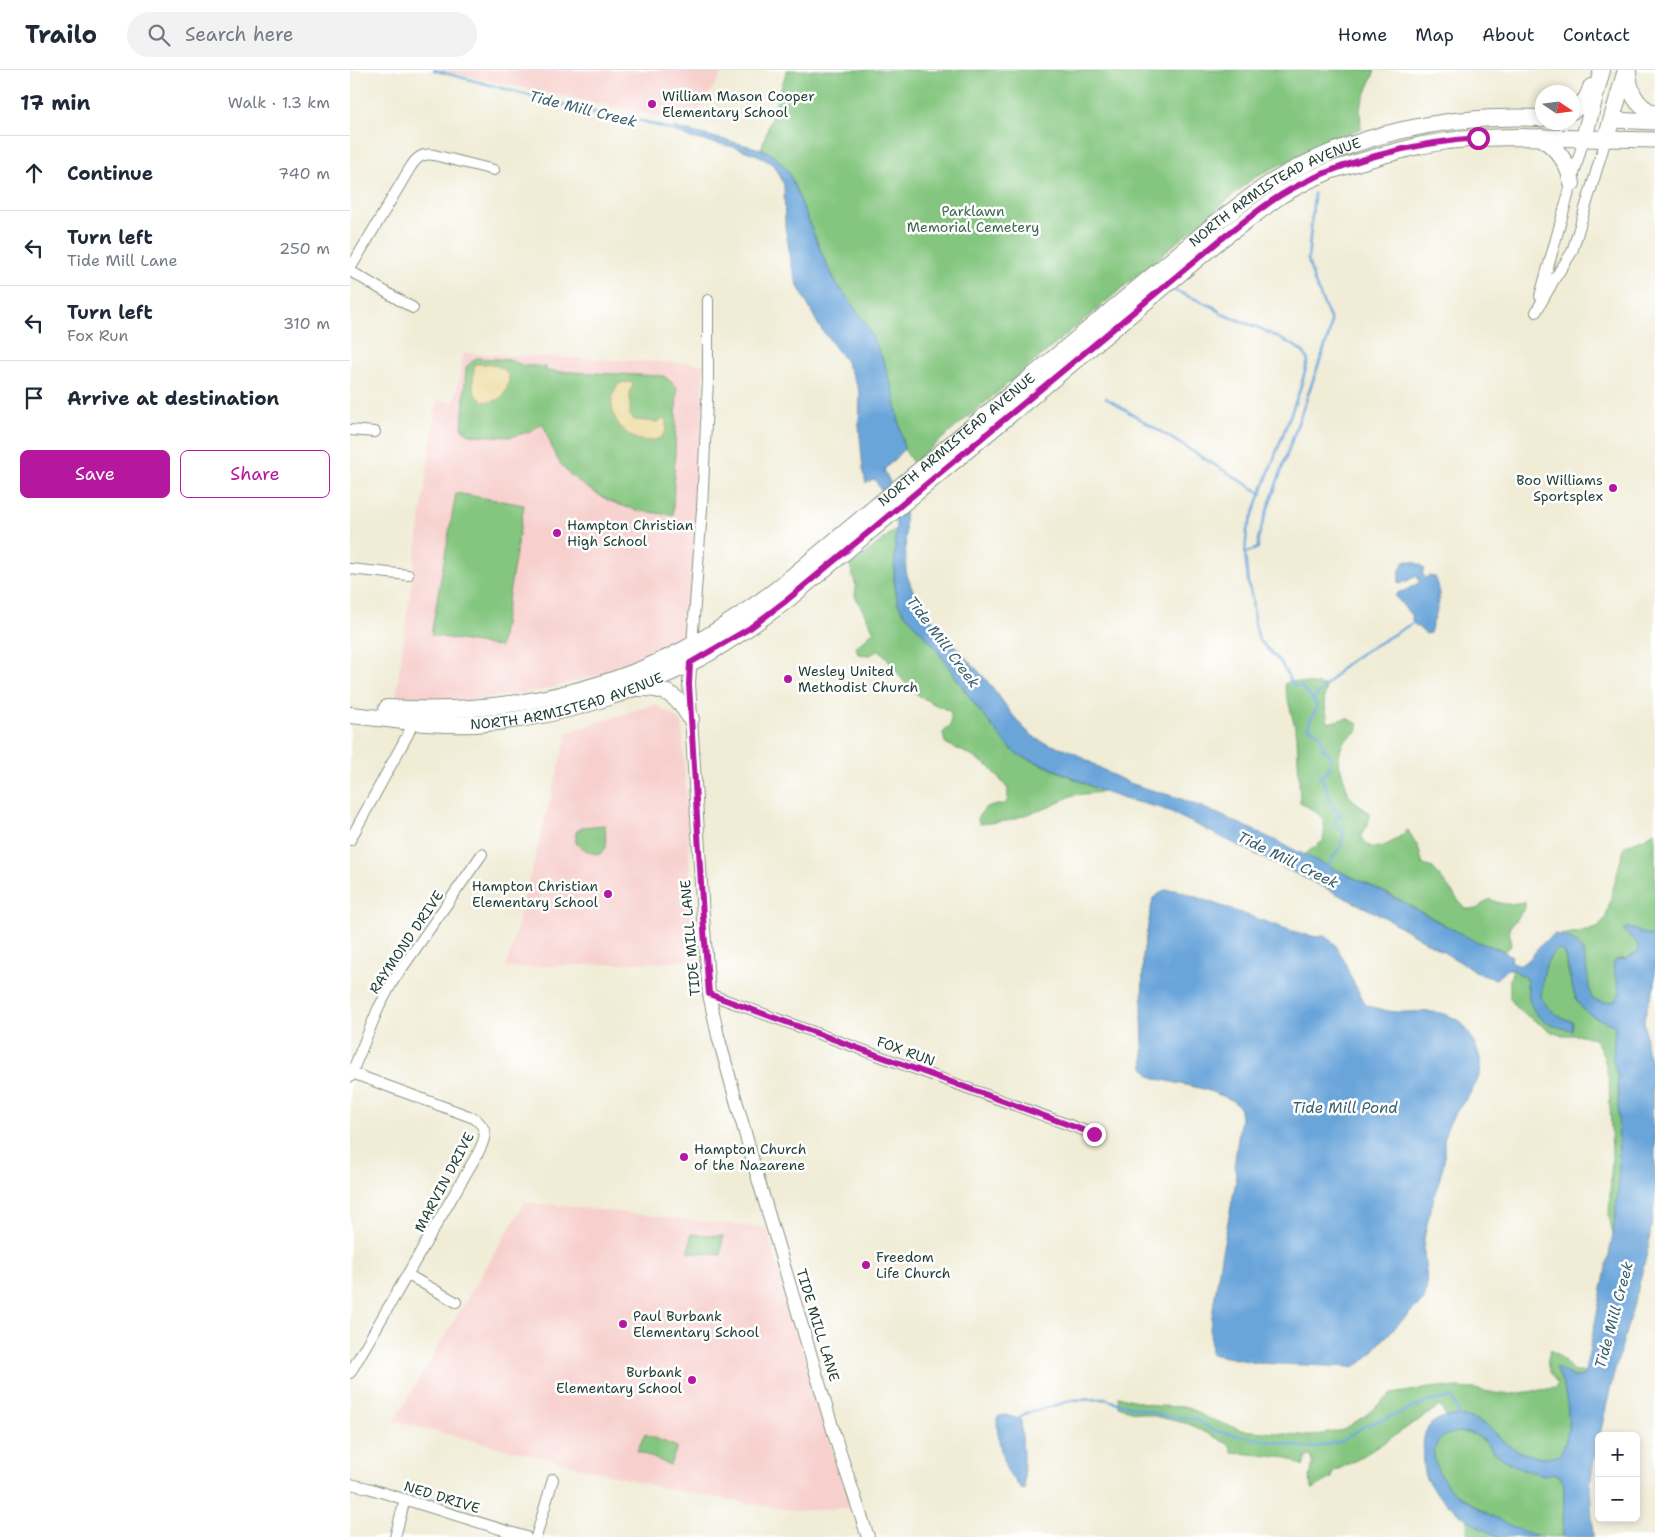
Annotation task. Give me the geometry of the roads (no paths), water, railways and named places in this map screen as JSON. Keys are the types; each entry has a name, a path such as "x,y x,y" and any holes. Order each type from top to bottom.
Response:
{"main road":[{"path":"1580,106 1588,95 1596,70"},
{"path":"1584,138 1581,119 1602,70"},
{"path":"1627,70 1628,84 1634,98 1642,107 1655,114"},
{"path":"1606,139 1627,70"},
{"name":"NORTH ARMISTEAD AVENUE","path":"350,705 474,724 519,719 587,704 633,689 690,663 750,628 787,600 886,508 1217,222 1271,183 1323,156 1377,136 1444,122 1482,118 1535,117"},
{"path":"1581,119 1655,122"},
{"path":"1541,137 1551,144 1563,158 1570,172 1572,183"},
{"name":"NORTH ARMISTEAD AVENUE","path":"902,494 1220,240 1281,195 1307,181 1332,170 1418,146 1478,138 1541,137 1655,140"},
{"name":"NORTH ARMISTEAD AVENUE","path":"350,715 416,716 518,703 562,694 636,671 692,645 731,622 886,508"},
{"path":"633,689 652,688 669,693 684,707 691,719"}],"street":[{"path":"1584,138 1536,312 1572,252 1606,139"},
{"path":"413,308 350,270 410,168 421,156 434,154 494,170"},
{"path":"692,645 703,499 708,366 708,300"},
{"path":"350,430 375,432"},
{"path":"350,569 408,575"},
{"name":"TIDE MILL LANE","path":"692,645 689,678 709,994 718,1036 756,1172 846,1473 868,1537"},
{"path":"350,840 416,716"},
{"name":"RAYMOND DRIVE","path":"351,1076 378,1010 393,982 482,854"},
{"name":"FOX RUN","path":"709,994 1094,1134"},
{"name":"MARVIN DRIVE","path":"350,1373 478,1153 483,1144 485,1134 481,1124 474,1118 351,1076"},
{"path":"408,1275 456,1302"},
{"path":"536,1537 553,1479"},
{"name":"NED DRIVE","path":"350,1484 526,1537"},
{"path":"395,1537 405,1499"}],"water":[{"path":"673,127 761,149 777,159 789,173 825,261 836,282 866,324 883,360 893,390 904,449 884,470 905,513 906,571 911,586 929,616 988,682 1016,720 1037,739 1044,743 1069,750 1125,781 1181,799 1250,828 1384,893 1471,939 1507,953 1512,956 1510,961 1515,963 1519,964 1527,961 1542,943 1555,934 1567,937 1576,943 1581,950 1592,999 1601,1002 1616,1000 1620,993 1613,968 1615,960 1626,959 1638,952 1637,944 1624,929 1629,928 1651,936 1655,934 1655,985 1644,1019 1647,1051 1653,1067 1652,1121 1655,1140 1655,1200 1648,1249 1636,1296 1612,1381 1601,1432 1595,1432 1595,1457 1590,1484 1593,1537 1563,1537 1564,1485 1560,1476 1536,1473 1514,1465 1501,1457 1474,1434 1458,1432 1449,1434 1437,1443 1434,1450 1434,1458 1442,1477 1450,1489 1501,1521 1542,1537 1500,1537 1480,1528 1446,1503 1429,1484 1423,1470 1423,1445 1424,1436 1433,1422 1450,1416 1457,1416 1484,1424 1507,1444 1528,1455 1554,1456 1560,1454 1564,1446 1568,1429 1568,1411 1562,1383 1556,1367 1573,1377 1582,1377 1585,1372 1613,1235 1619,1183 1618,1077 1613,1060 1615,1026 1594,1017 1579,1004 1573,990 1564,952 1558,949 1546,965 1541,998 1555,1013 1573,1022 1572,1030 1552,1025 1537,1014 1529,999 1526,978 1513,969 1507,969 1496,979 1482,975 1386,918 1172,813 1161,808 1104,792 1015,753 978,709 934,646 898,604 894,581 896,520 876,481 874,479 866,483 859,425 860,394 857,385 845,360 819,326 798,286 792,267 785,226 784,185 775,166 760,156 734,147 686,137"},
{"path":"1409,561 1423,567 1425,569 1422,572 1425,578 1429,576 1435,577 1438,584 1438,605 1430,633 1426,634 1413,623 1411,615 1395,596 1399,592 1420,582 1417,576 1400,584 1398,583 1400,570 1404,562"},
{"name":"Tide Mill Pond","path":"1165,890 1176,890 1298,933 1316,937 1324,936 1334,943 1366,1005 1392,1012 1436,1012 1451,1017 1463,1025 1471,1036 1477,1050 1481,1063 1479,1077 1448,1126 1445,1135 1444,1162 1424,1240 1427,1285 1424,1300 1365,1360 1352,1367 1257,1363 1211,1354 1210,1329 1221,1257 1236,1181 1235,1160 1241,1117 1239,1106 1230,1099 1204,1089 1158,1079 1150,1076 1144,1067 1142,1017 1143,953 1153,898"},
{"path":"1006,1415 1021,1420 1025,1490 1021,1489 1010,1475 1003,1458 997,1418"}],"waterway":[{"name":"Tide Mill Creek","path":"434,70 572,107 614,117 642,121 684,134"},
{"path":"1245,553 1258,548 1261,528 1329,335 1331,321 1314,281 1308,260 1314,194"},
{"path":"1171,289 1214,307 1222,314 1259,328 1295,346 1304,353 1308,361 1299,392 1247,530 1245,553 1254,620 1259,640 1281,663 1293,685 1302,687 1317,705 1308,727 1321,735 1323,749 1330,754 1331,760 1327,773 1318,777 1326,786 1330,801 1341,815 1335,819 1335,826 1344,831 1341,847 1328,867"},
{"path":"1106,398 1262,494"},
{"path":"1313,699 1345,665 1413,623"},
{"path":"1019,1419 1024,1414 1074,1400 1104,1399 1165,1416 1195,1419 1214,1431 1307,1448 1342,1441 1364,1426 1427,1402 1452,1397 1460,1417"}],"place":[{"name":"William Mason Cooper Elementary School","path":"652,104"},
{"name":"Boo Williams Sportsplex","path":"1613,488"},
{"name":"Hampton Christian High School","path":"557,533"},
{"name":"Wesley United Methodist Church","path":"788,679"},
{"name":"Hampton Christian Elementary School","path":"608,894"},
{"name":"Hampton Church of the Nazarene","path":"684,1157"},
{"name":"Freedom Life Church","path":"866,1265"},
{"name":"Paul Burbank Elementary School","path":"623,1324"},
{"name":"Burbank Elementary School","path":"692,1380"}],"park label":[{"name":"Parklawn Memorial Cemetery","path":"973,220"}]}
